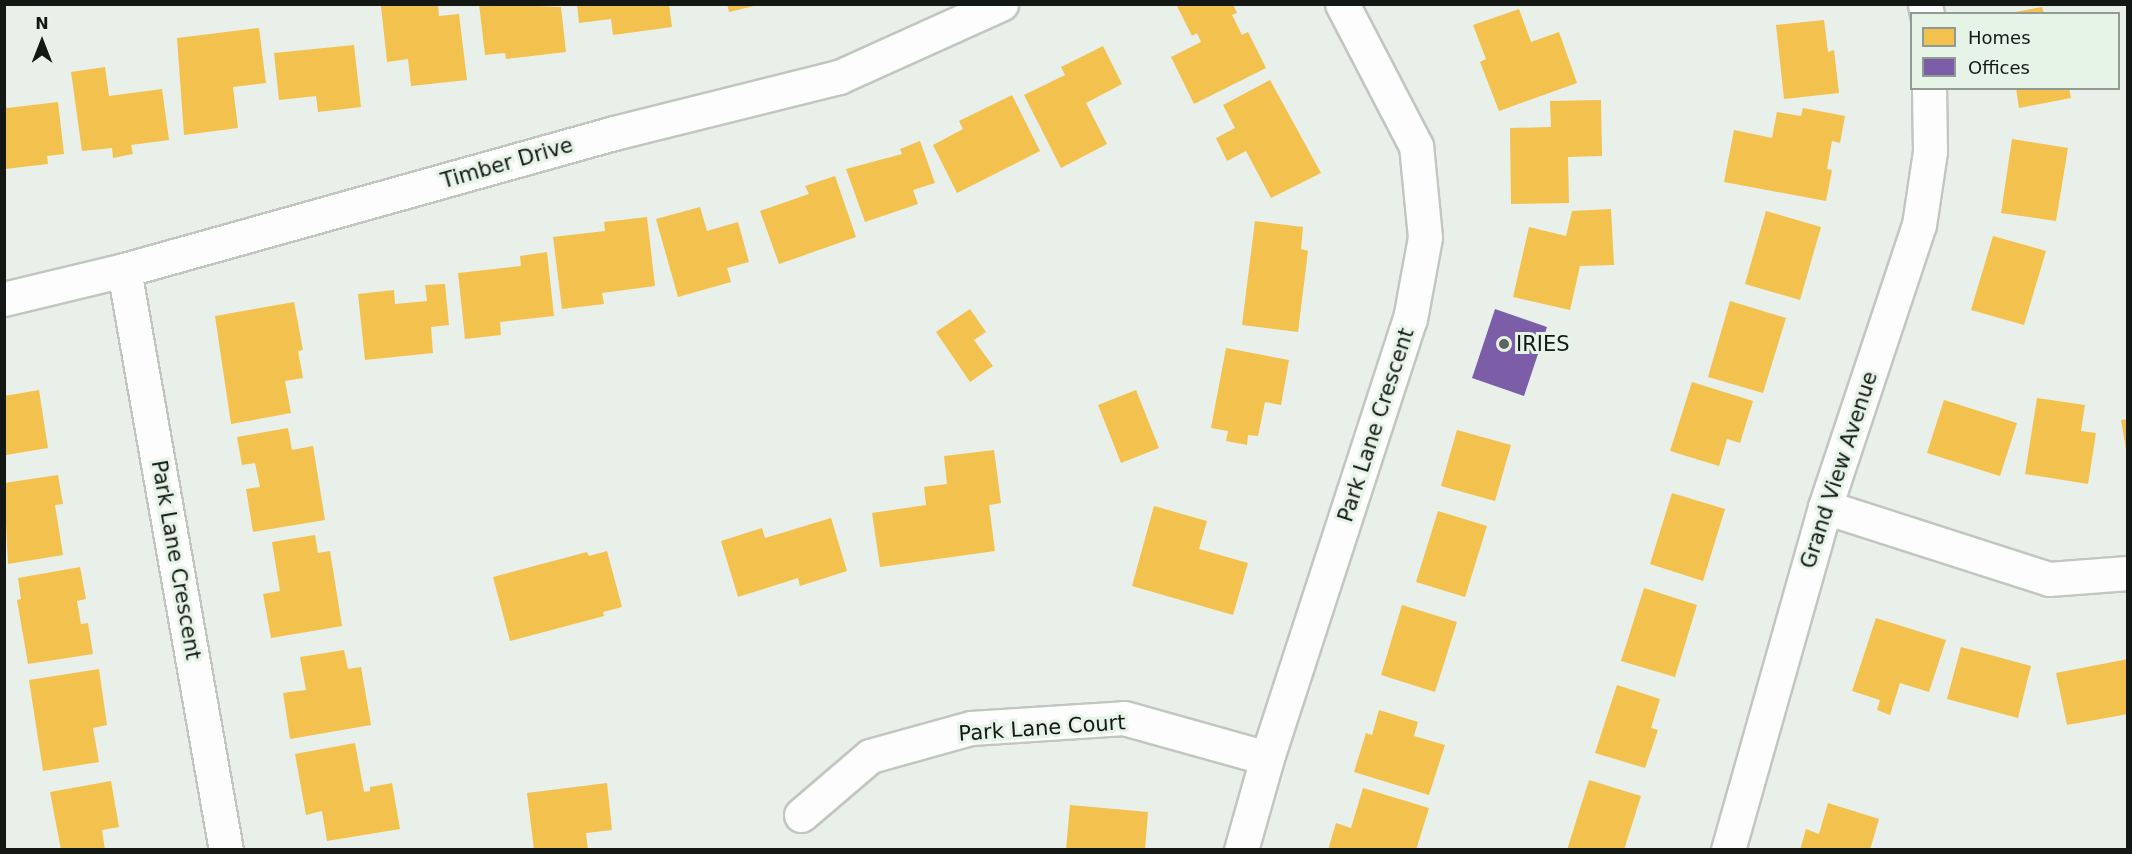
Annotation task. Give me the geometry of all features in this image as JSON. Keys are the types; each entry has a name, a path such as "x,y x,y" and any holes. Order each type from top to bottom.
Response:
{"street":[{"name":"Timber Drive","path":"4,299 124,270 614,133 839,77 1001,4"},
{"name":"Park Lane Crescent","path":"1241,849 1267,758 1410,319 1425,237 1416,146 1342,4"},
{"name":"Grand View Avenue","path":"1728,849 1825,507 1919,225 1930,151 1929,90"},
{"name":"Park Lane Crescent","path":"124,270 226,849"},
{"path":"1825,507 2049,579 2127,573"},
{"name":"Park Lane Court","path":"801,814 870,756 971,728 1124,718 1267,758"}],"building: Homes":[{"path":"438,4 439,16 459,14 467,80 411,86 408,59 387,62 381,6"},
{"path":"479,4 561,7 566,52 506,59 505,53 485,55"},
{"path":"577,4 669,4 672,27 613,35 611,19 579,23"},
{"path":"727,4 758,4 758,5 729,12"},
{"path":"1176,4 1233,4 1237,13 1232,15 1242,35 1248,32 1266,68 1194,104 1171,57 1201,42 1197,33 1192,36"},
{"path":"2042,7 2043,12 2015,12"},
{"path":"1519,9 1531,42 1559,32 1577,83 1499,111 1480,62 1486,59 1473,25"},
{"path":"1824,20 1828,52 1834,50 1839,93 1784,99 1776,25"},
{"path":"259,28 266,83 233,87 238,128 184,135 177,38"},
{"path":"354,45 361,107 318,112 316,96 279,100 274,53"},
{"path":"1103,46 1122,84 1086,103 1107,144 1061,168 1024,95 1065,75 1061,67"},
{"path":"105,67 109,96 162,89 169,140 131,145 133,154 113,158 112,148 82,151 71,72"},
{"path":"1270,80 1321,173 1271,198 1246,151 1227,161 1216,138 1235,128 1223,105"},
{"path":"2016,90 2069,90 2071,98 2019,108"},
{"path":"1012,95 1040,151 957,193 933,145 963,129 959,121"},
{"path":"1601,100 1602,156 1568,157 1569,203 1511,204 1510,128 1551,127 1550,101"},
{"path":"58,102 64,154 47,156 48,164 5,169 4,103 7,108"},
{"path":"1803,108 1845,116 1840,143 1832,141 1827,169 1832,170 1826,201 1724,182 1734,130 1772,138 1777,112 1801,116"},
{"path":"2012,139 2068,148 2056,221 2001,213"},
{"path":"920,141 935,183 913,190 918,204 865,222 846,169 902,154 900,149"},
{"path":"835,176 856,237 779,264 760,211 809,194 805,186"},
{"path":"700,207 707,231 738,222 749,262 727,268 731,282 678,297 656,219"},
{"path":"1611,209 1614,265 1580,266 1570,310 1513,297 1529,227 1566,236 1572,211"},
{"path":"1766,211 1821,227 1800,300 1745,284"},
{"path":"647,217 655,286 602,293 604,304 562,309 553,237 605,231 604,222"},
{"path":"1255,221 1303,227 1301,249 1308,251 1298,332 1242,325"},
{"path":"1993,236 2046,251 2024,325 1971,310"},
{"path":"547,252 554,316 500,322 501,335 465,339 458,273 521,266 520,256"},
{"path":"445,284 449,325 431,327 433,353 365,360 358,294 394,290 395,304 427,301 425,285"},
{"path":"1730,301 1786,318 1763,393 1708,377"},
{"path":"294,302 303,350 298,351 303,378 285,381 291,413 231,424 215,316"},
{"path":"970,309 986,332 974,340 993,366 970,382 936,332"},
{"path":"1226,348 1289,360 1281,405 1265,402 1258,436 1248,435 1247,445 1226,441 1228,431 1211,428"},
{"path":"1692,382 1753,401 1740,443 1727,439 1719,466 1670,451"},
{"path":"39,390 48,448 6,455 4,396"},
{"path":"1136,390 1159,448 1121,463 1098,405"},
{"path":"2037,398 2085,405 2081,431 2096,433 2088,484 2025,474"},
{"path":"1944,400 2017,423 2000,476 1927,453"},
{"path":"2128,419 2128,449 2126,449 2121,420"},
{"path":"288,428 292,450 313,446 325,520 253,532 246,489 260,487 255,463 242,465 237,437"},
{"path":"1457,430 1511,445 1495,501 1441,486"},
{"path":"994,450 1001,503 989,505 995,551 880,567 872,513 926,505 924,487 947,484 944,456"},
{"path":"58,475 63,504 55,505 63,555 8,564 4,483"},
{"path":"1672,493 1725,509 1703,581 1650,564"},
{"path":"1154,506 1207,521 1199,549 1248,563 1233,615 1132,586"},
{"path":"1438,511 1487,526 1465,597 1416,582"},
{"path":"831,518 847,571 800,586 798,578 738,597 721,541 762,528 765,538"},
{"path":"315,535 318,553 330,551 342,626 271,638 263,594 280,591 272,542"},
{"path":"607,551 622,607 603,612 604,616 510,641 493,577 587,552 589,556"},
{"path":"80,567 86,599 77,601 81,624 88,623 93,654 28,664 17,600 21,599 18,578"},
{"path":"1644,588 1697,605 1675,677 1621,661"},
{"path":"1402,605 1457,622 1435,692 1381,675"},
{"path":"1876,618 1946,640 1929,692 1900,683 1890,715 1877,710 1880,700 1852,691"},
{"path":"1961,647 2031,666 2018,718 1947,699"},
{"path":"344,650 348,669 361,667 371,725 290,739 283,693 306,690 300,657"},
{"path":"2128,659 2128,714 2067,725 2056,673"},
{"path":"99,669 107,725 93,728 99,762 43,771 29,680"},
{"path":"1617,685 1660,699 1651,728 1658,730 1645,768 1595,753"},
{"path":"1379,710 1418,722 1414,736 1445,745 1429,795 1354,772 1366,733 1372,735"},
{"path":"355,743 364,792 370,791 370,787 392,783 400,829 327,841 322,811 306,815 295,754"},
{"path":"1589,780 1641,796 1624,850 1567,850"},
{"path":"111,781 119,827 102,830 105,850 61,850 50,792"},
{"path":"607,783 612,830 586,833 588,850 534,850 527,793"},
{"path":"1363,788 1429,808 1416,850 1328,850 1336,823 1351,828"},
{"path":"1828,803 1879,819 1870,850 1800,850 1806,829 1819,834"},
{"path":"1070,805 1148,812 1145,850 1066,850"}],"building: Offices":[{"path":"1495,309 1547,327 1524,396 1472,378"}],"place":[{"name":"IRIES","path":"1504,344"}]}
